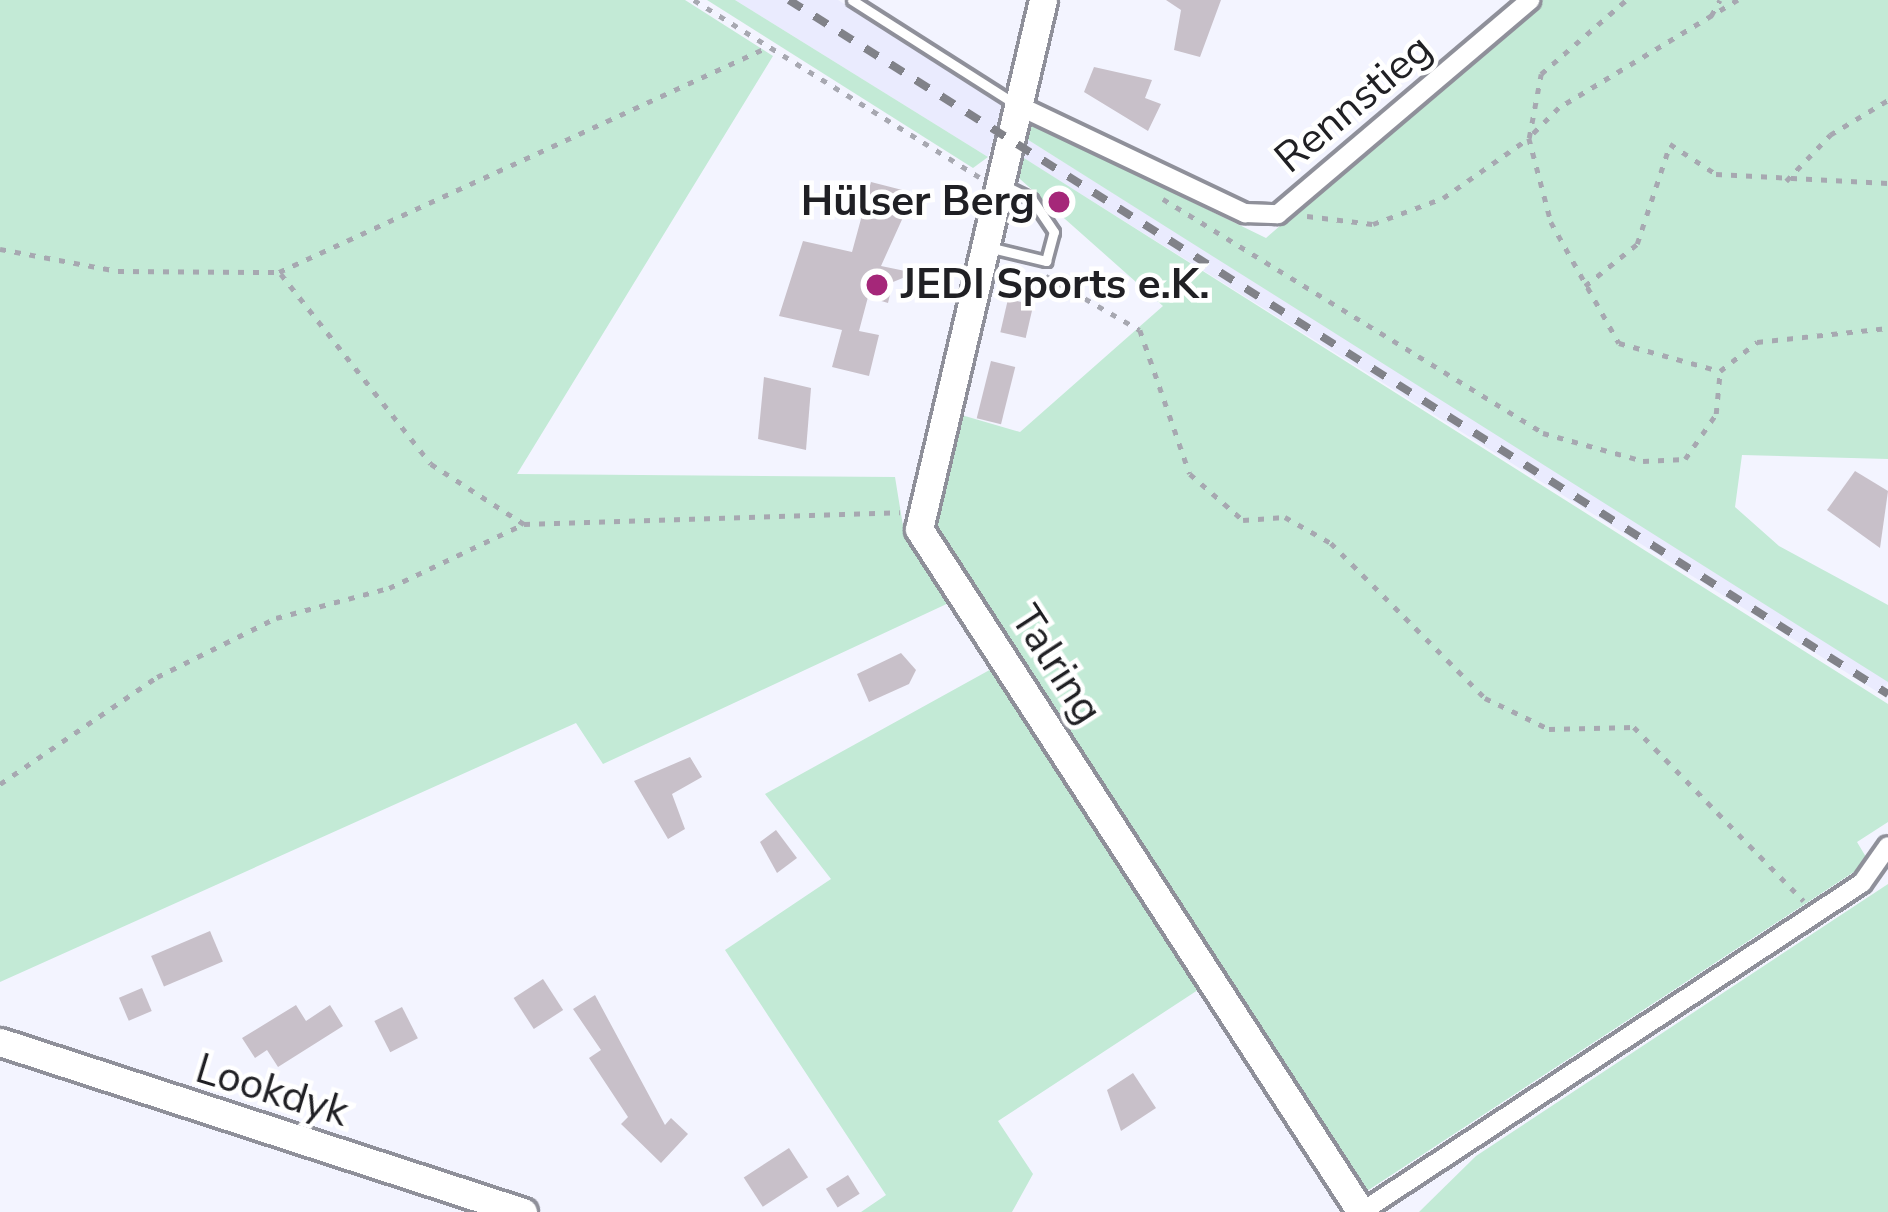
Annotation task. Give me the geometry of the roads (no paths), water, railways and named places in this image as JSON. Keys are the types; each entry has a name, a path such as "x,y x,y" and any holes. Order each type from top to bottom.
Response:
{"street":[{"path":"980,245 1043,0"},
{"name":"Rennstieg","path":"1015,104 1245,213 1278,214 1530,0"},
{"name":"Talring","path":"980,245 918,511 931,550 1362,1211 1862,883 1888,845"},
{"name":"Lookdyk","path":"0,1042 523,1212"}],"lane":[{"path":"852,0 1015,104"},
{"path":"980,245 1046,262 1047,213 997,182"}],"railway":[{"path":"789,0 1888,694"}],"place":[{"name":"Hülser Berg","path":"1059,202"},
{"name":"JEDI Sports e.K.","path":"877,285"}]}
